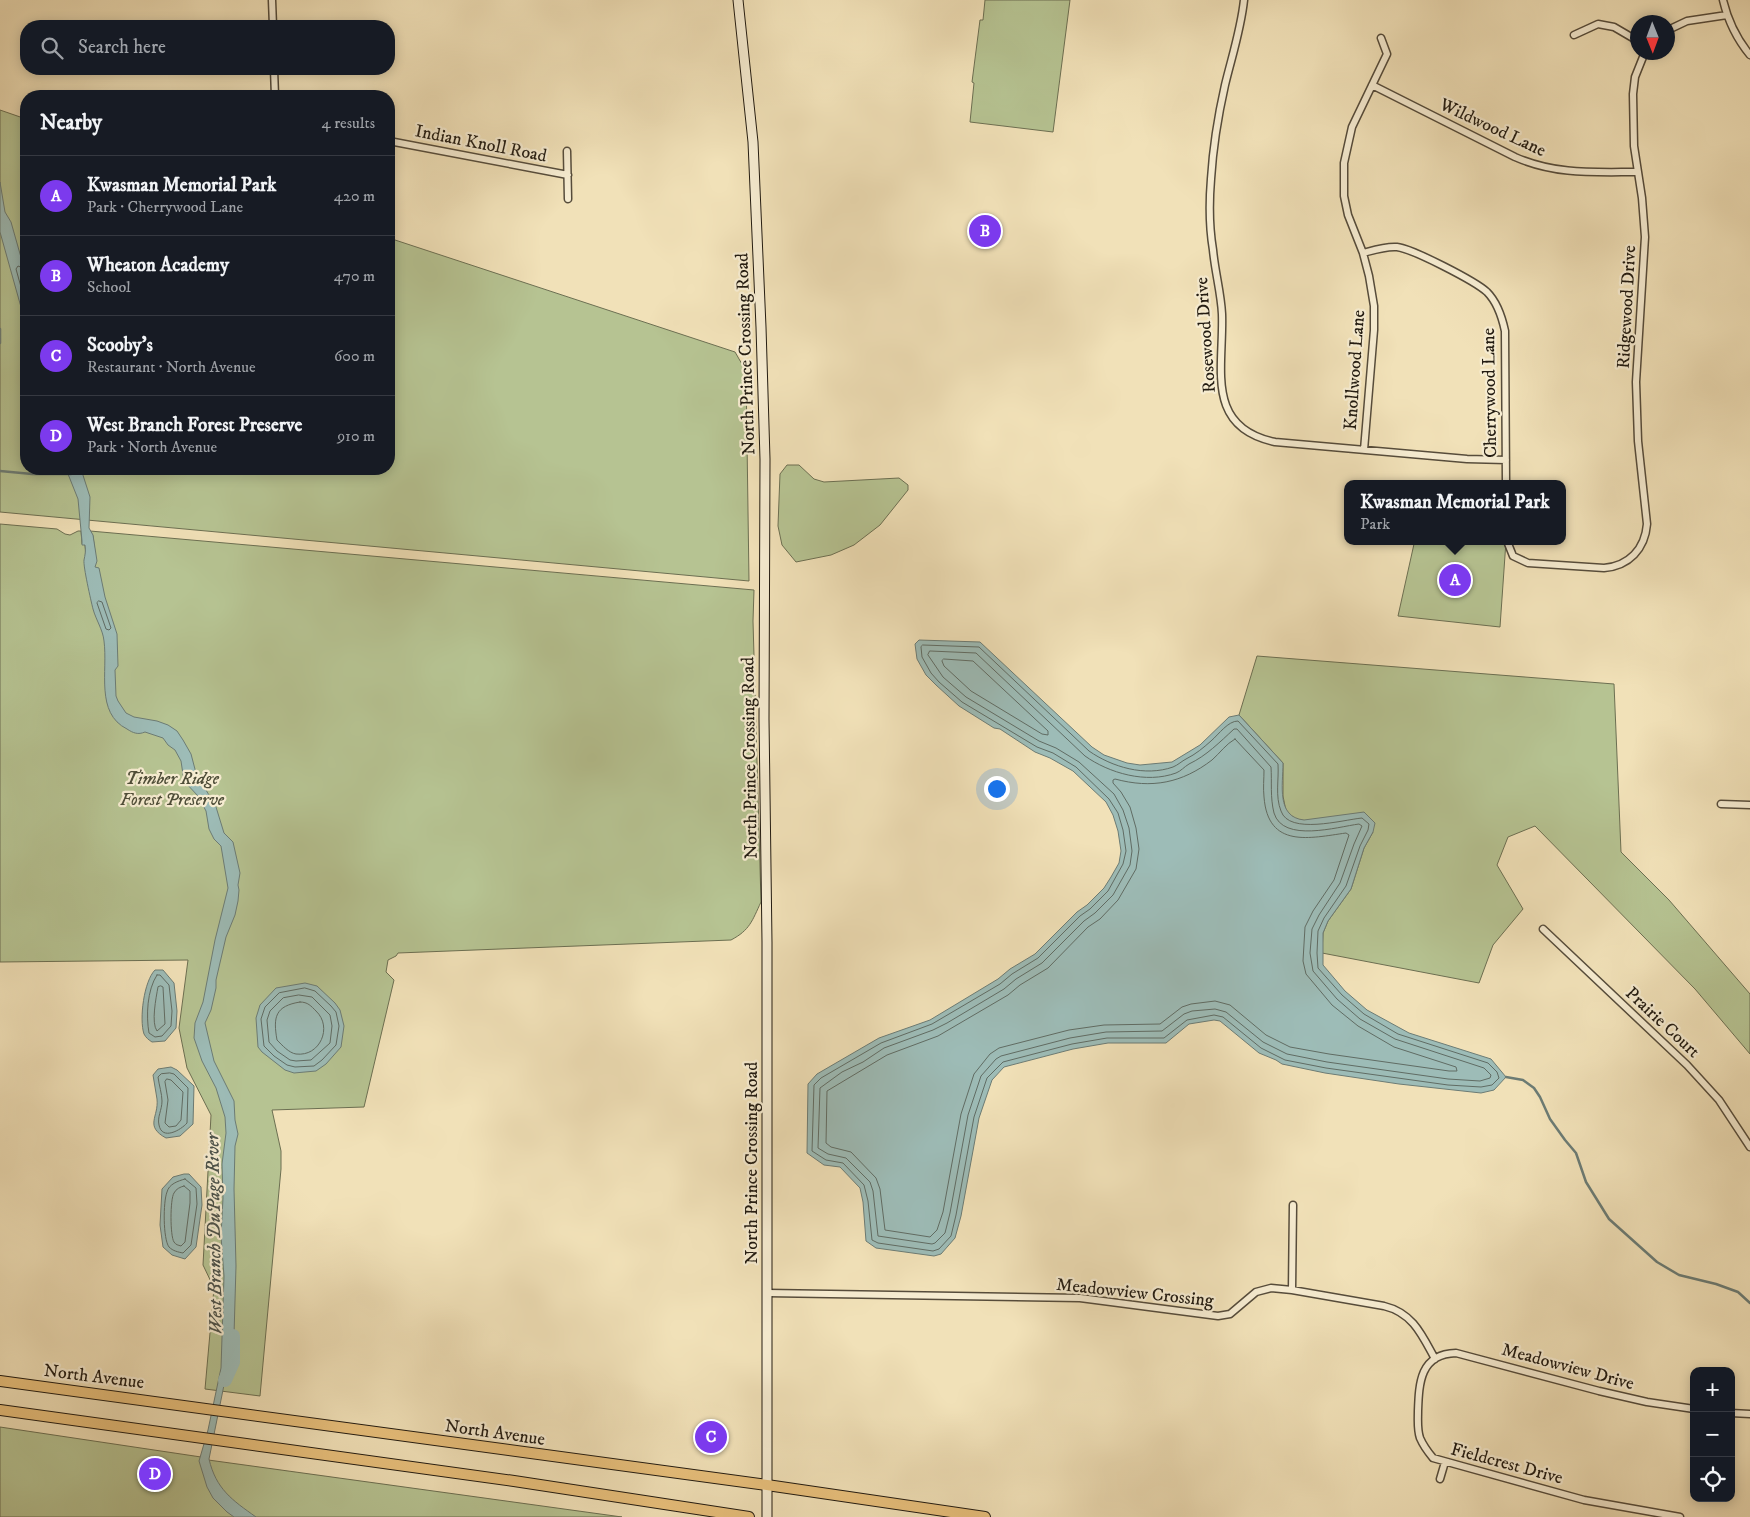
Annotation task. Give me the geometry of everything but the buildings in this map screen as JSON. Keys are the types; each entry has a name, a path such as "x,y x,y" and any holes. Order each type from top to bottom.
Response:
{"main road":[{"name":"North Avenue","path":"0,1381 767,1485 986,1517"},
{"path":"0,1410 514,1481 749,1517"}],"street":[{"path":"272,0 273,20"},
{"name":"North Prince Crossing Road","path":"738,0 753,142 761,307 765,459 767,1517"},
{"name":"Rosewood Drive","path":"1244,0 1239,32 1218,116 1210,187 1211,237 1222,312 1220,379 1222,396 1231,414 1240,427 1264,440 1466,459 1506,460"},
{"path":"1723,0 1736,37 1750,55"},
{"path":"1675,27 1687,21 1727,15"},
{"path":"1574,35 1598,24 1614,27 1630,36"},
{"name":"Knollwood Lane","path":"1364,450 1375,320 1372,290 1363,253 1348,215 1344,196 1344,163 1352,127 1387,54 1381,38"},
{"name":"Ridgewood Drive","path":"1509,545 1513,556 1528,563 1604,568 1615,567 1630,559 1643,542 1647,524 1636,408 1637,350 1645,250 1644,218 1633,128 1633,87 1637,68 1641,60"},
{"path":"274,75 275,90"},
{"name":"Wildwood Lane","path":"1372,85 1515,157 1535,165 1569,172 1638,172"},
{"name":"Indian Knoll Road","path":"395,142 568,175"},
{"path":"567,151 568,198"},
{"name":"Cherrywood Lane","path":"1363,253 1392,247 1406,249 1466,279 1488,293 1497,307 1505,330 1506,480"},
{"path":"1721,804 1750,805"},
{"name":"Prairie Court","path":"1542,929 1687,1065 1724,1106 1750,1147"},
{"path":"1292,1290 1293,1205"},
{"name":"Meadowview Crossing","path":"767,1293 1080,1298 1218,1316 1235,1311 1256,1292 1271,1288 1292,1290 1396,1309 1408,1317 1436,1359"},
{"name":"Meadowview Drive","path":"1436,1359 1450,1353 1456,1353 1599,1391 1647,1402 1690,1408"},
{"name":"Fieldcrest Drive","path":"1436,1359 1427,1366 1418,1386 1418,1427 1422,1442 1433,1458 1584,1500 1680,1517"},
{"path":"1735,1413 1750,1414"},
{"path":"1440,1479 1445,1462"}],"green space":[{"path":"985,0 1070,0 1053,132 970,122 974,83 972,82 980,20 983,20"},
{"path":"0,110 20,117 20,475 395,475 395,240 735,352 746,371 749,581 0,512"},
{"path":"787,465 799,465 814,479 824,482 899,478 908,485 908,490 880,525 854,545 831,555 796,562 782,545 778,526 780,474"},
{"name":"Timber Ridge Forest Preserve","path":"0,524 57,529 70,535 81,531 86,557 95,552 93,536 90,531 754,590 753,621 761,902 750,924 742,933 731,940 398,953 388,960 386,972 394,980 364,1107 272,1110 281,1151 281,1169 260,1396 205,1389 214,1288 203,1265 211,1115 187,1068 179,1028 188,960 0,962"},
{"path":"1414,545 1506,545 1500,627 1398,616"},
{"path":"1257,656 1614,684 1621,852 1669,900 1750,994 1750,1054 1695,989 1535,826 1508,837 1497,865 1523,909 1493,945 1479,983 1322,953 1323,933 1328,921 1351,889 1364,848 1373,832 1295,819 1286,811 1283,796 1283,763 1239,715"},
{"path":"0,1427 201,1457 201,1459 622,1517 0,1517"}],"water":[{"path":"0,182 5,212 11,222 20,254 20,304 0,232"},
{"path":"68,475 83,475 90,497 89,528 93,535 97,561 95,567 99,568 105,597 117,634 118,666 115,670 116,696 118,701 126,713 134,717 157,721 177,731 191,754 196,773 216,807 224,833 233,842 240,873 235,915 226,937 211,1010 205,1023 214,1061 234,1101 238,1134 235,1146 234,1189 236,1266 233,1370 224,1385 209,1459 216,1478 226,1493 256,1517 234,1517 227,1512 213,1498 207,1487 199,1461 208,1430 221,1368 224,1276 221,1236 222,1164 226,1133 225,1117 216,1088 202,1061 194,1038 195,1023 203,1002 215,940 228,888 221,846 214,839 209,829 206,811 198,796 184,781 181,761 175,750 163,738 145,732 138,733 129,730 117,722 110,713 105,690 103,637 93,609 86,576 84,564 85,545 82,545 78,499"},
{"path":"919,640 980,642 1092,747 1104,755 1127,763 1140,765 1172,762 1200,745 1229,717 1239,715 1283,763 1283,799 1289,813 1295,818 1304,820 1364,812 1375,823 1373,832 1364,848 1351,889 1328,921 1323,933 1323,965 1345,991 1367,1010 1409,1033 1491,1059 1506,1077 1494,1090 1481,1093 1399,1084 1325,1073 1282,1064 1259,1053 1220,1021 1214,1020 1189,1024 1166,1043 1108,1043 1073,1049 1004,1067 992,1080 979,1118 961,1216 955,1238 941,1254 934,1256 876,1248 866,1241 860,1188 840,1167 824,1165 807,1153 808,1084 817,1074 879,1038 930,1020 1035,954 1104,888 1119,863 1121,851 1118,831 1106,802 1073,771 1035,752 1000,729 994,728 959,706 926,675 917,659 915,644"},
{"path":"155,970 163,970 174,983 177,1011 176,1028 165,1041 152,1042 144,1034 142,1010 145,991"},
{"path":"305,983 317,986 335,1003 340,1010 344,1026 341,1047 326,1064 316,1071 294,1073 285,1070 258,1047 256,1018 260,1005 276,988"},
{"path":"171,1067 177,1070 194,1086 193,1124 180,1136 166,1138 159,1134 154,1125 157,1099 153,1075 158,1069"},
{"path":"189,1174 201,1187 202,1205 196,1247 185,1259 172,1255 163,1247 160,1225 162,1189 173,1177"}],"waterway":[{"path":"0,329 0,343"},
{"path":"0,471 20,473"},
{"path":"1506,1077 1523,1080 1534,1088 1550,1119 1576,1153 1586,1182 1609,1219 1657,1262 1679,1275 1716,1284 1738,1292 1750,1303"},
{"name":"West Branch DuPage River","path":"225,1380 233,1362 233,1336"}],"place":[{"name":"Wheaton Academy","path":"985,231"},
{"name":"Kwasman Memorial Park","path":"1455,580"},
{"name":"Scooby's","path":"711,1437"},
{"name":"West Branch Forest Preserve","path":"155,1474"}]}
